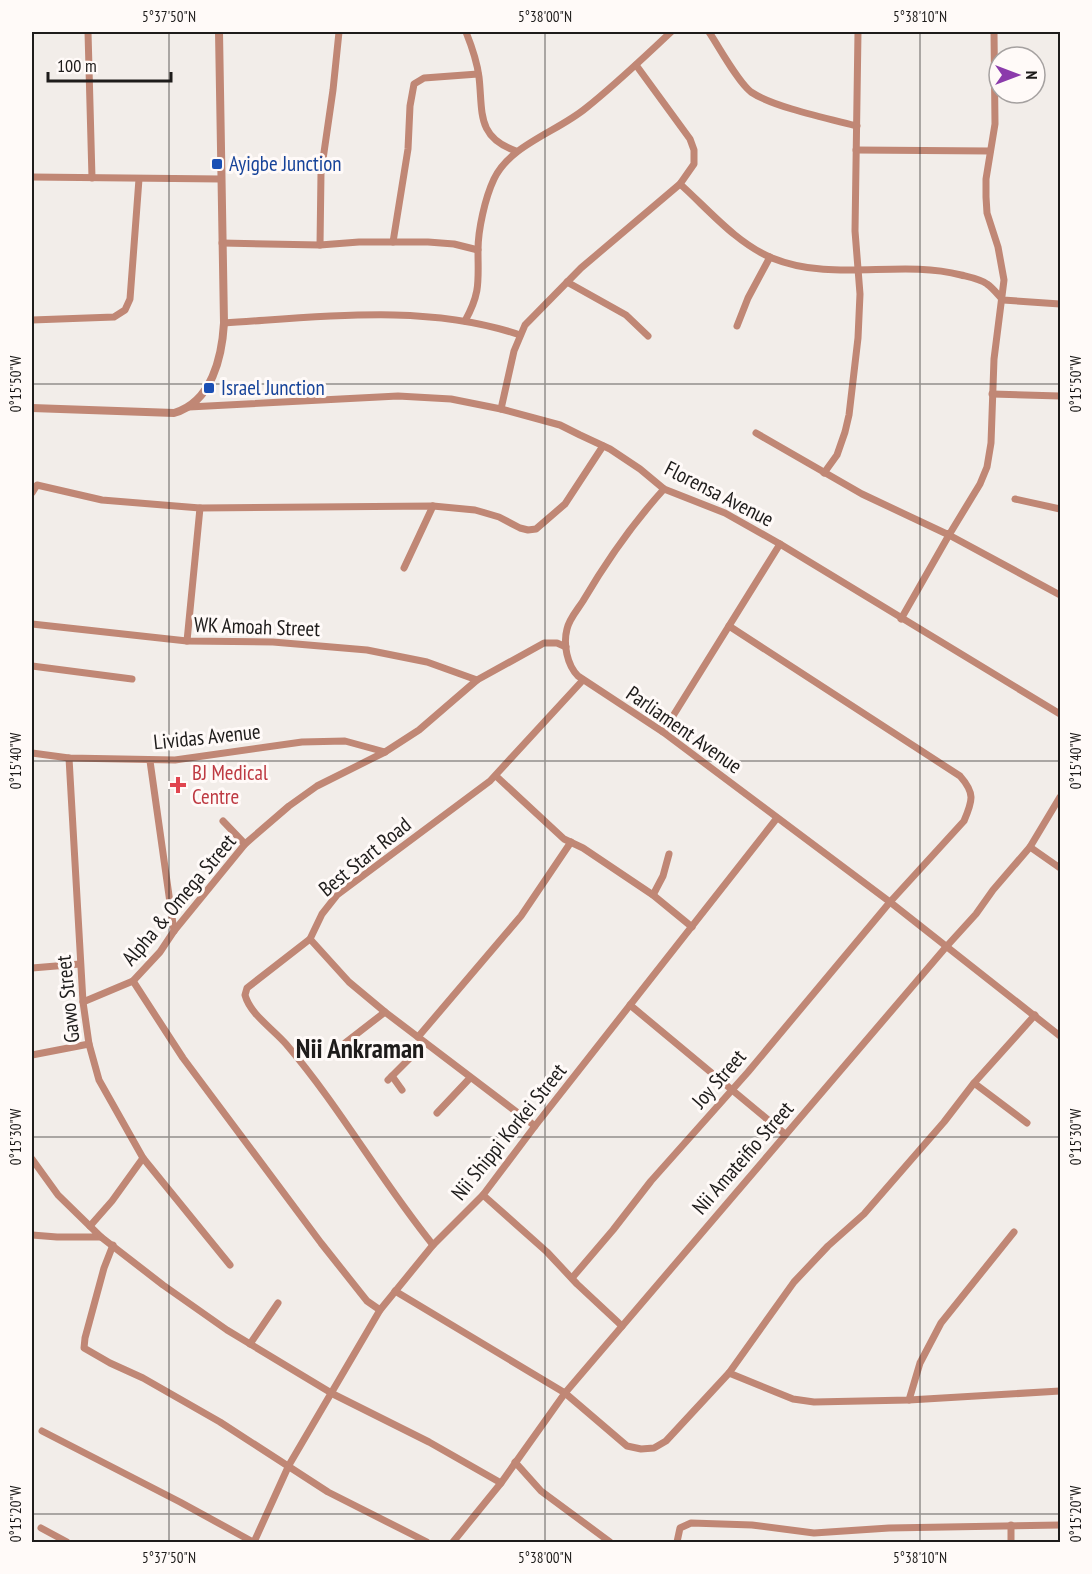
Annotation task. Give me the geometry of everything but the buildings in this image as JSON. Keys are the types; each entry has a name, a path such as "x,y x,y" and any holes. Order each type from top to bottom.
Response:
{"street":[{"path":"88,32 92,178"},
{"path":"32,408 174,413 189,407 203,393 216,367 223,340 224,323 219,32"},
{"path":"320,245 321,173 339,32"},
{"path":"466,32 475,54 480,113 484,124 497,141 516,151"},
{"path":"465,321 475,303 479,281 478,250 486,203 500,167 516,151 571,120 671,32"},
{"path":"710,32 751,92 785,106 857,126"},
{"path":"824,473 837,455 849,415 858,338 860,294 855,231 858,32"},
{"path":"902,618 970,504 987,467 991,443 995,348 1004,280 998,247 987,213 986,179 995,106 994,32"},
{"path":"501,409 520,335 533,316 567,282 680,184 694,164 693,145 636,65"},
{"path":"393,242 408,149 410,106 414,84 424,78 478,74"},
{"path":"856,150 990,151"},
{"path":"32,177 221,179"},
{"path":"32,320 114,317 125,310 130,299 134,275 139,178"},
{"path":"680,184 743,242 770,257 807,268 859,270 900,268 951,272 987,284 1002,300 1060,304"},
{"path":"222,243 320,245 393,242 445,243 478,250"},
{"path":"737,326 748,298 770,257"},
{"path":"567,282 626,315 648,336"},
{"path":"224,323 370,315 465,321 491,325 520,335"},
{"path":"992,394 1060,396"},
{"name":"Florensa Avenue","path":"189,407 398,396 451,399 501,409 560,425 603,446 640,469 664,489 725,513 780,544 1060,714"},
{"path":"756,433 824,473 950,535 1060,595"},
{"path":"32,493 37,485 102,500 200,508 433,506 475,510 499,517 528,530 536,529 565,504 603,446"},
{"path":"566,646 567,628 593,583 644,511 664,489"},
{"path":"1015,500 1060,509"},
{"path":"404,568 433,506"},
{"path":"187,641 200,508"},
{"path":"663,732 780,544"},
{"name":"WK Amoah Street","path":"32,624 187,641 273,642 367,650 426,662 477,680"},
{"name":"Joy Street","path":"572,1278 651,1180 732,1090 890,902 964,821 972,797 969,786 960,776 729,626"},
{"name":"Alpha & Omega Street","path":"83,1002 133,981 160,952 174,931 245,844 317,786 385,752 418,730 477,680 544,643 566,646"},
{"name":"Parliament Avenue","path":"566,646 571,670 663,732 890,902 1060,1036"},
{"path":"32,666 132,679"},
{"name":"Best Start Road","path":"433,1245 400,1203 310,1072 276,1032 247,1005 244,996 248,988 310,939 322,914 337,896 495,776 584,680"},
{"name":"Lividas Avenue","path":"32,753 69,758 175,760 302,742 345,741 385,752"},
{"name":"Gawo Street","path":"69,758 83,1002 89,1044 99,1080 143,1158 230,1265"},
{"path":"150,760 174,931"},
{"path":"495,776 564,839 583,848 653,895 692,927"},
{"name":"Nii Amateifio Street","path":"453,1542 501,1483 565,1393 976,914 993,890 1030,847 1060,797"},
{"name":"Nii Shippi Korkei Street","path":"253,1542 289,1465 333,1394 380,1310 433,1245 483,1195 777,818"},
{"path":"223,821 245,844"},
{"path":"418,1037 521,916 571,842"},
{"path":"1030,847 1060,867"},
{"path":"653,895 663,876 669,854"},
{"path":"310,939 349,981 385,1012 535,1126"},
{"path":"32,968 80,964"},
{"path":"133,981 183,1058 321,1243 367,1301 380,1310"},
{"path":"630,1005 785,1134"},
{"path":"345,1043 385,1012"},
{"path":"395,1291 565,1393 627,1446 641,1449 654,1448 666,1441 729,1373 794,1282 828,1246 864,1214 1035,1015"},
{"path":"402,1090 390,1078 425,1042"},
{"path":"32,1055 89,1044"},
{"path":"437,1113 470,1078"},
{"path":"975,1083 1027,1123"},
{"path":"90,1226 104,1212 143,1158"},
{"path":"32,1159 58,1195 101,1237 192,1306 333,1394 429,1442 501,1483"},
{"path":"483,1195 547,1252 622,1326"},
{"path":"909,1400 920,1363 941,1323 1014,1232"},
{"path":"32,1234 57,1238 101,1237"},
{"path":"113,1245 104,1268 84,1348 184,1400 289,1465 305,1479 427,1542"},
{"path":"250,1344 278,1303"},
{"path":"729,1373 793,1399 814,1402 909,1400 1060,1391"},
{"path":"42,1431 253,1542"},
{"path":"515,1462 541,1491 610,1542"},
{"path":"677,1542 680,1527 691,1523 752,1525 814,1533 889,1528 1060,1525"},
{"path":"1011,1525 1011,1542"},
{"path":"41,1528 67,1542"}],"place":[{"name":"Ayigbe Junction","path":"217,164"},
{"name":"Israel Junction","path":"209,388"},
{"name":"BJ Medical Centre","path":"178,785"}],"district":[{"name":"Nii Ankraman","path":"360,1049"}]}
